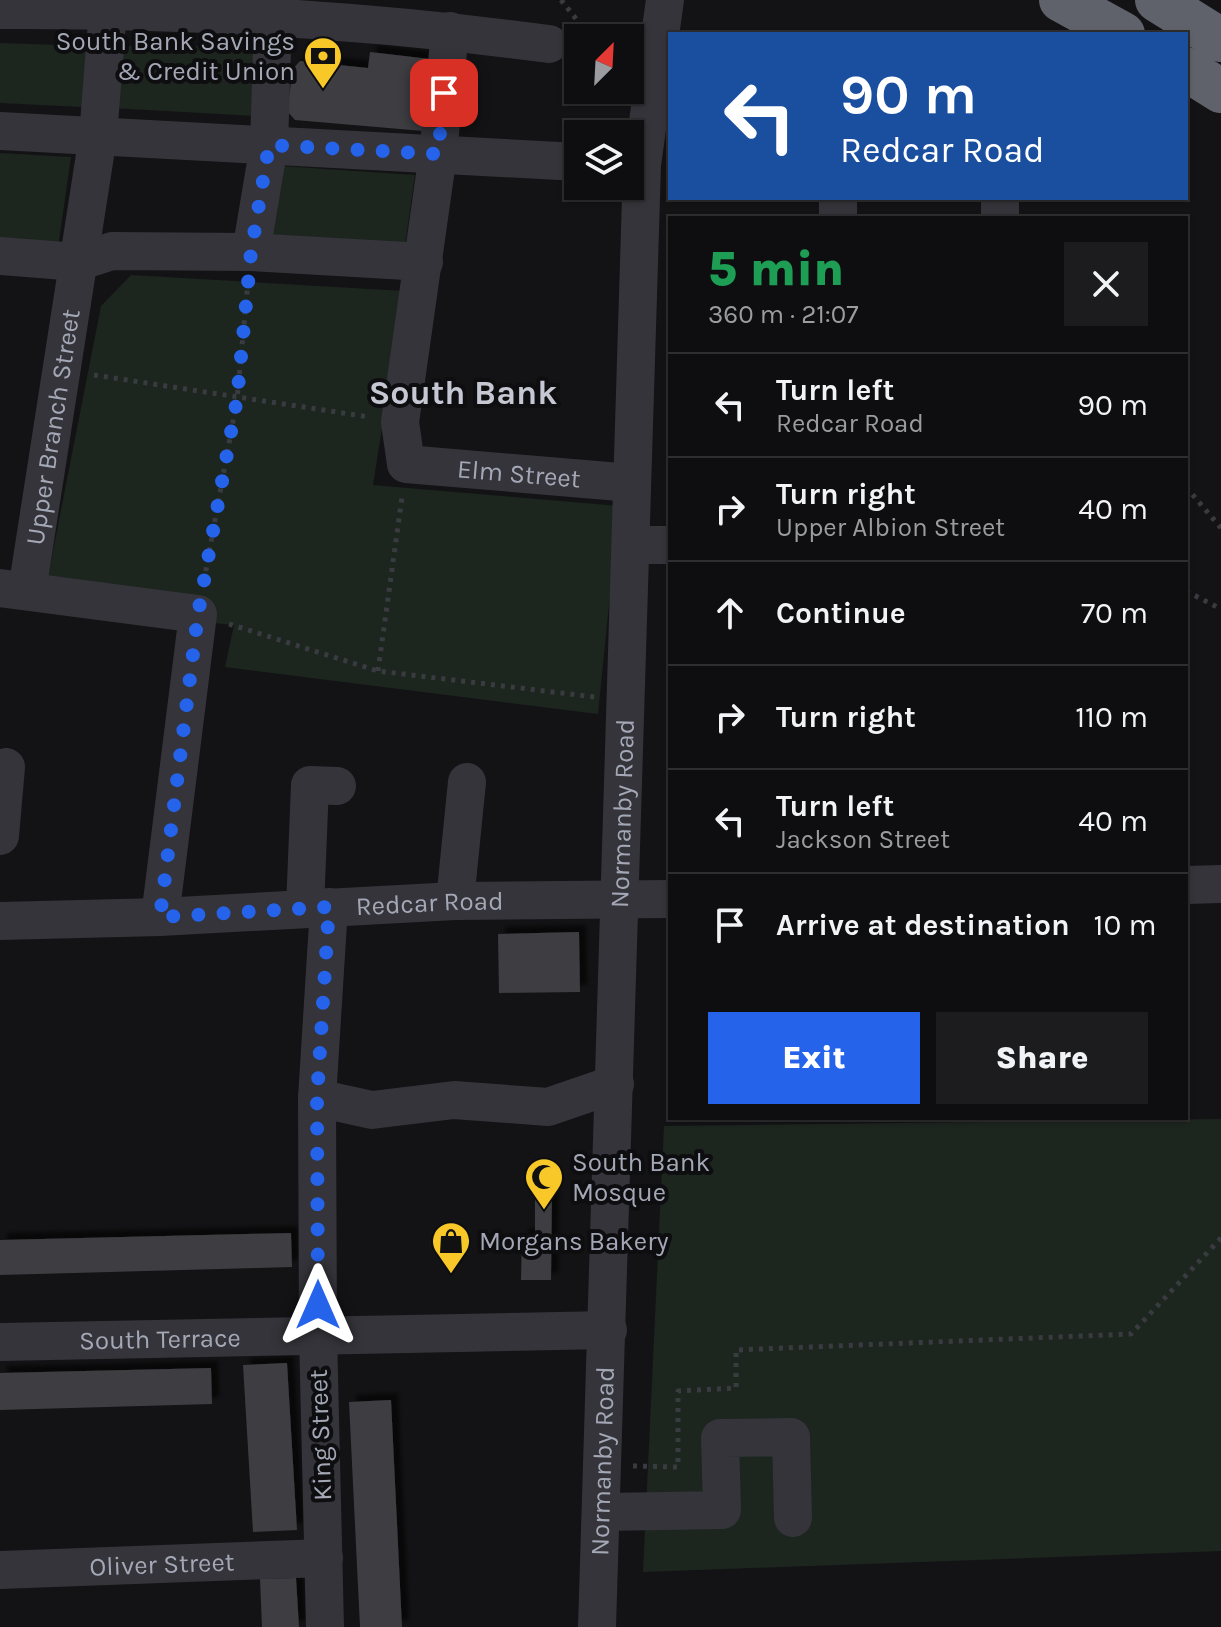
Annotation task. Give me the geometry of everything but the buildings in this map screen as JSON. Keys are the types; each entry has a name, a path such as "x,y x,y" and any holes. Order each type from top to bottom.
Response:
{"highway":[{"path":"1061,0 1119,32"},
{"path":"1157,0 1221,40"},
{"path":"1188,70 1221,91"}],"street":[{"name":"Normanby Road","path":"597,1627 603,1512 623,701 632,483 647,165 665,0"},
{"path":"0,10 108,10 273,19 450,31 549,44"},
{"name":"Upper Branch Street","path":"14,590 61,370 98,136 108,10"},
{"path":"251,252 269,145 273,19"},
{"path":"406,464 400,422 438,154 450,31"},
{"path":"0,131 564,161"},
{"path":"0,256 78,262 112,251 251,252 424,262"},
{"name":"Elm Street","path":"406,464 632,483"},
{"path":"631,545 668,545"},
{"path":"14,590 198,614 160,917"},
{"path":"0,836 6,767"},
{"path":"455,901 467,782"},
{"name":"King Street","path":"325,1627 318,1334 317,907 310,785 337,786"},
{"path":"1188,885 1221,884"},
{"name":"Redcar Road","path":"0,921 160,917 455,901 668,899"},
{"path":"317,1098 372,1110 454,1100 548,1107 615,1084"},
{"name":"South Terrace","path":"0,1342 608,1330"},
{"path":"603,1512 722,1510 720,1438 791,1437 793,1518"},
{"name":"Oliver Street","path":"0,1570 324,1558"}],"path":[{"path":"251,252 237,399 198,614 378,671 623,701"},
{"path":"61,370 400,422"},
{"path":"378,671 406,464"},
{"path":"1188,489 1221,528"},
{"path":"1188,592 1221,609"},
{"path":"604,1465 678,1467 678,1391 736,1388 736,1350 1131,1334 1221,1238"}],"shaded area":[{"path":"0,43 89,46 82,107 0,103"},
{"path":"118,46 257,46 256,116 111,108"},
{"path":"0,153 71,157 57,255 0,247"},
{"path":"281,166 415,175 404,253 272,240"},
{"path":"131,275 404,291 373,485 619,506 598,714 225,667 234,625 42,607 101,306"},
{"path":"1221,1119 1221,1551 643,1572 664,1126"}],"place":[{"name":"South Bank Savings & Credit Union","path":"323,90"},
{"name":"South Bank Mosque","path":"544,1211"},
{"name":"Morgans Bakery","path":"451,1275"}],"district":[{"name":"South Bank","path":"463,392"}],"route":[{"path":"318,1305 317,1098 329,907 160,917 198,614 237,399 251,252 269,145 438,154 444,93"}]}
